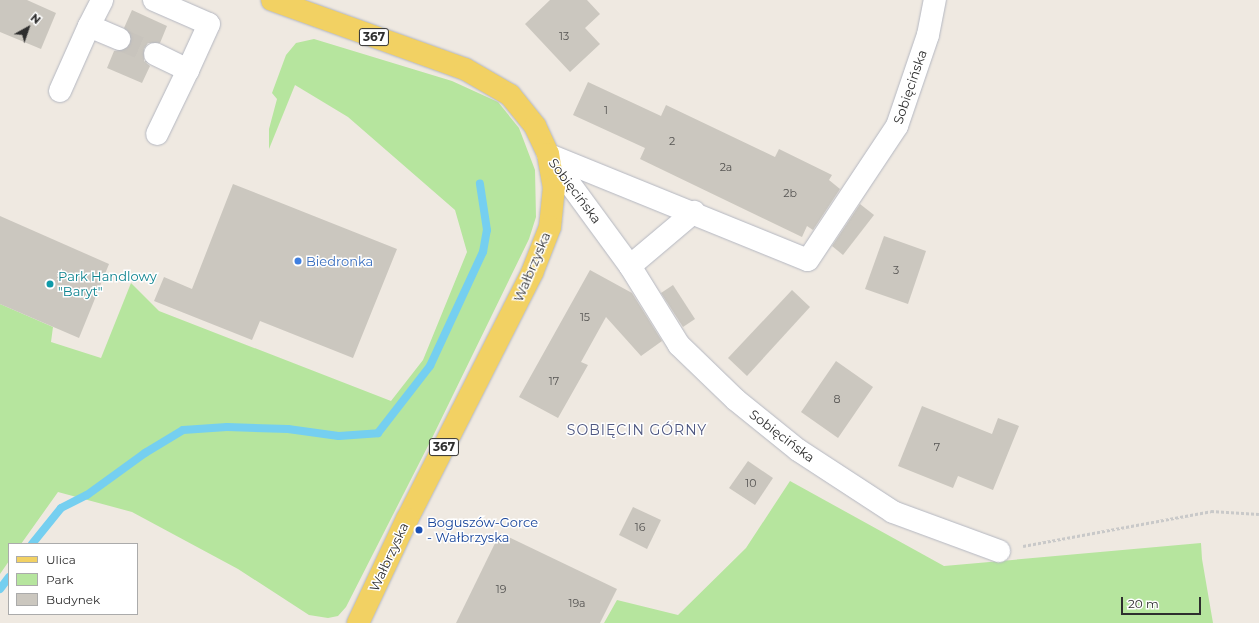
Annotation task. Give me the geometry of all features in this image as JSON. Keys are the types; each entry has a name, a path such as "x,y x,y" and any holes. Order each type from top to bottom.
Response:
{"main road":[{"name":"Wałbrzyska","path":"272,0 465,69 510,95 535,126 548,154 554,187 550,227 532,273 407,519 358,623"}],"street":[{"path":"60,90 102,0"},
{"path":"154,0 209,24 157,134"},
{"name":"Sobięcińska","path":"548,154 694,212 808,260 898,126 928,35 935,0"},
{"path":"90,26 119,39"},
{"path":"155,54 188,70"},
{"name":"Sobięcińska","path":"548,154 630,266 679,345 736,400 798,450 893,512 999,551"},
{"path":"630,266 694,212"}],"path":[{"path":"999,551 1211,511 1259,514"}],"green space":[{"path":"314,39 452,81 498,102 519,128 535,170 536,217 529,239 433,436 346,607 338,616 328,618 309,615 238,569 132,512 58,492 22,543 8,543 8,562 0,574 0,304 53,327 51,342 101,358 131,283 159,311 391,401 423,360 467,252 455,210 348,117 295,85 269,149 269,129 277,99 272,93 286,55 296,43"},
{"path":"790,481 944,566 1201,543 1202,559 1213,623 604,623 617,600 678,615 746,548"}],"building":[{"path":"0,0 27,0 56,13 41,49 0,32"},
{"path":"550,0 587,0 600,14 585,28 600,44 570,72 525,24"},
{"path":"132,10 167,26 160,43 148,43 144,49 144,61 150,66 142,83 107,68 114,51 126,49 130,44 131,37 124,28"},
{"path":"588,82 661,116 666,105 775,157 779,149 832,175 829,180 840,189 813,230 807,226 802,237 640,159 645,148 573,115"},
{"name":"Biedronka","path":"233,184 397,249 353,358 260,321 252,340 154,301 164,277 192,289"},
{"path":"860,204 874,215 843,255 832,246"},
{"name":"Park Handlowy \"Baryt\"","path":"0,216 109,264 79,338 0,304"},
{"path":"884,236 926,251 908,304 865,289"},
{"path":"590,270 632,293 662,341 641,356 606,317 581,362 588,365 558,418 519,397"},
{"path":"673,285 695,319 683,327 661,293"},
{"path":"792,290 810,307 747,376 728,358"},
{"path":"836,361 873,387 838,438 801,412"},
{"path":"922,406 992,434 998,418 1019,426 993,490 958,476 953,488 898,466"},
{"path":"748,461 773,478 755,505 729,488"},
{"path":"633,507 661,520 647,549 619,535"},
{"path":"500,533 617,589 600,623 456,623"}],"waterway":[{"path":"33,543 61,508 87,495 145,453 183,430 227,427 288,429 339,436 378,433 430,366 483,252 487,230 480,184"},
{"path":"0,589 8,578"}],"tunnel":[{"path":"119,39 155,54"}],"place":[{"name":"Biedronka","path":"298,261"},
{"name":"Park Handlowy \"Baryt\"","path":"50,284"},
{"name":"Boguszów-Gorce - Wałbrzyska","path":"419,530"}],"district":[{"name":"SOBIĘCIN GÓRNY","path":"637,430"}]}
